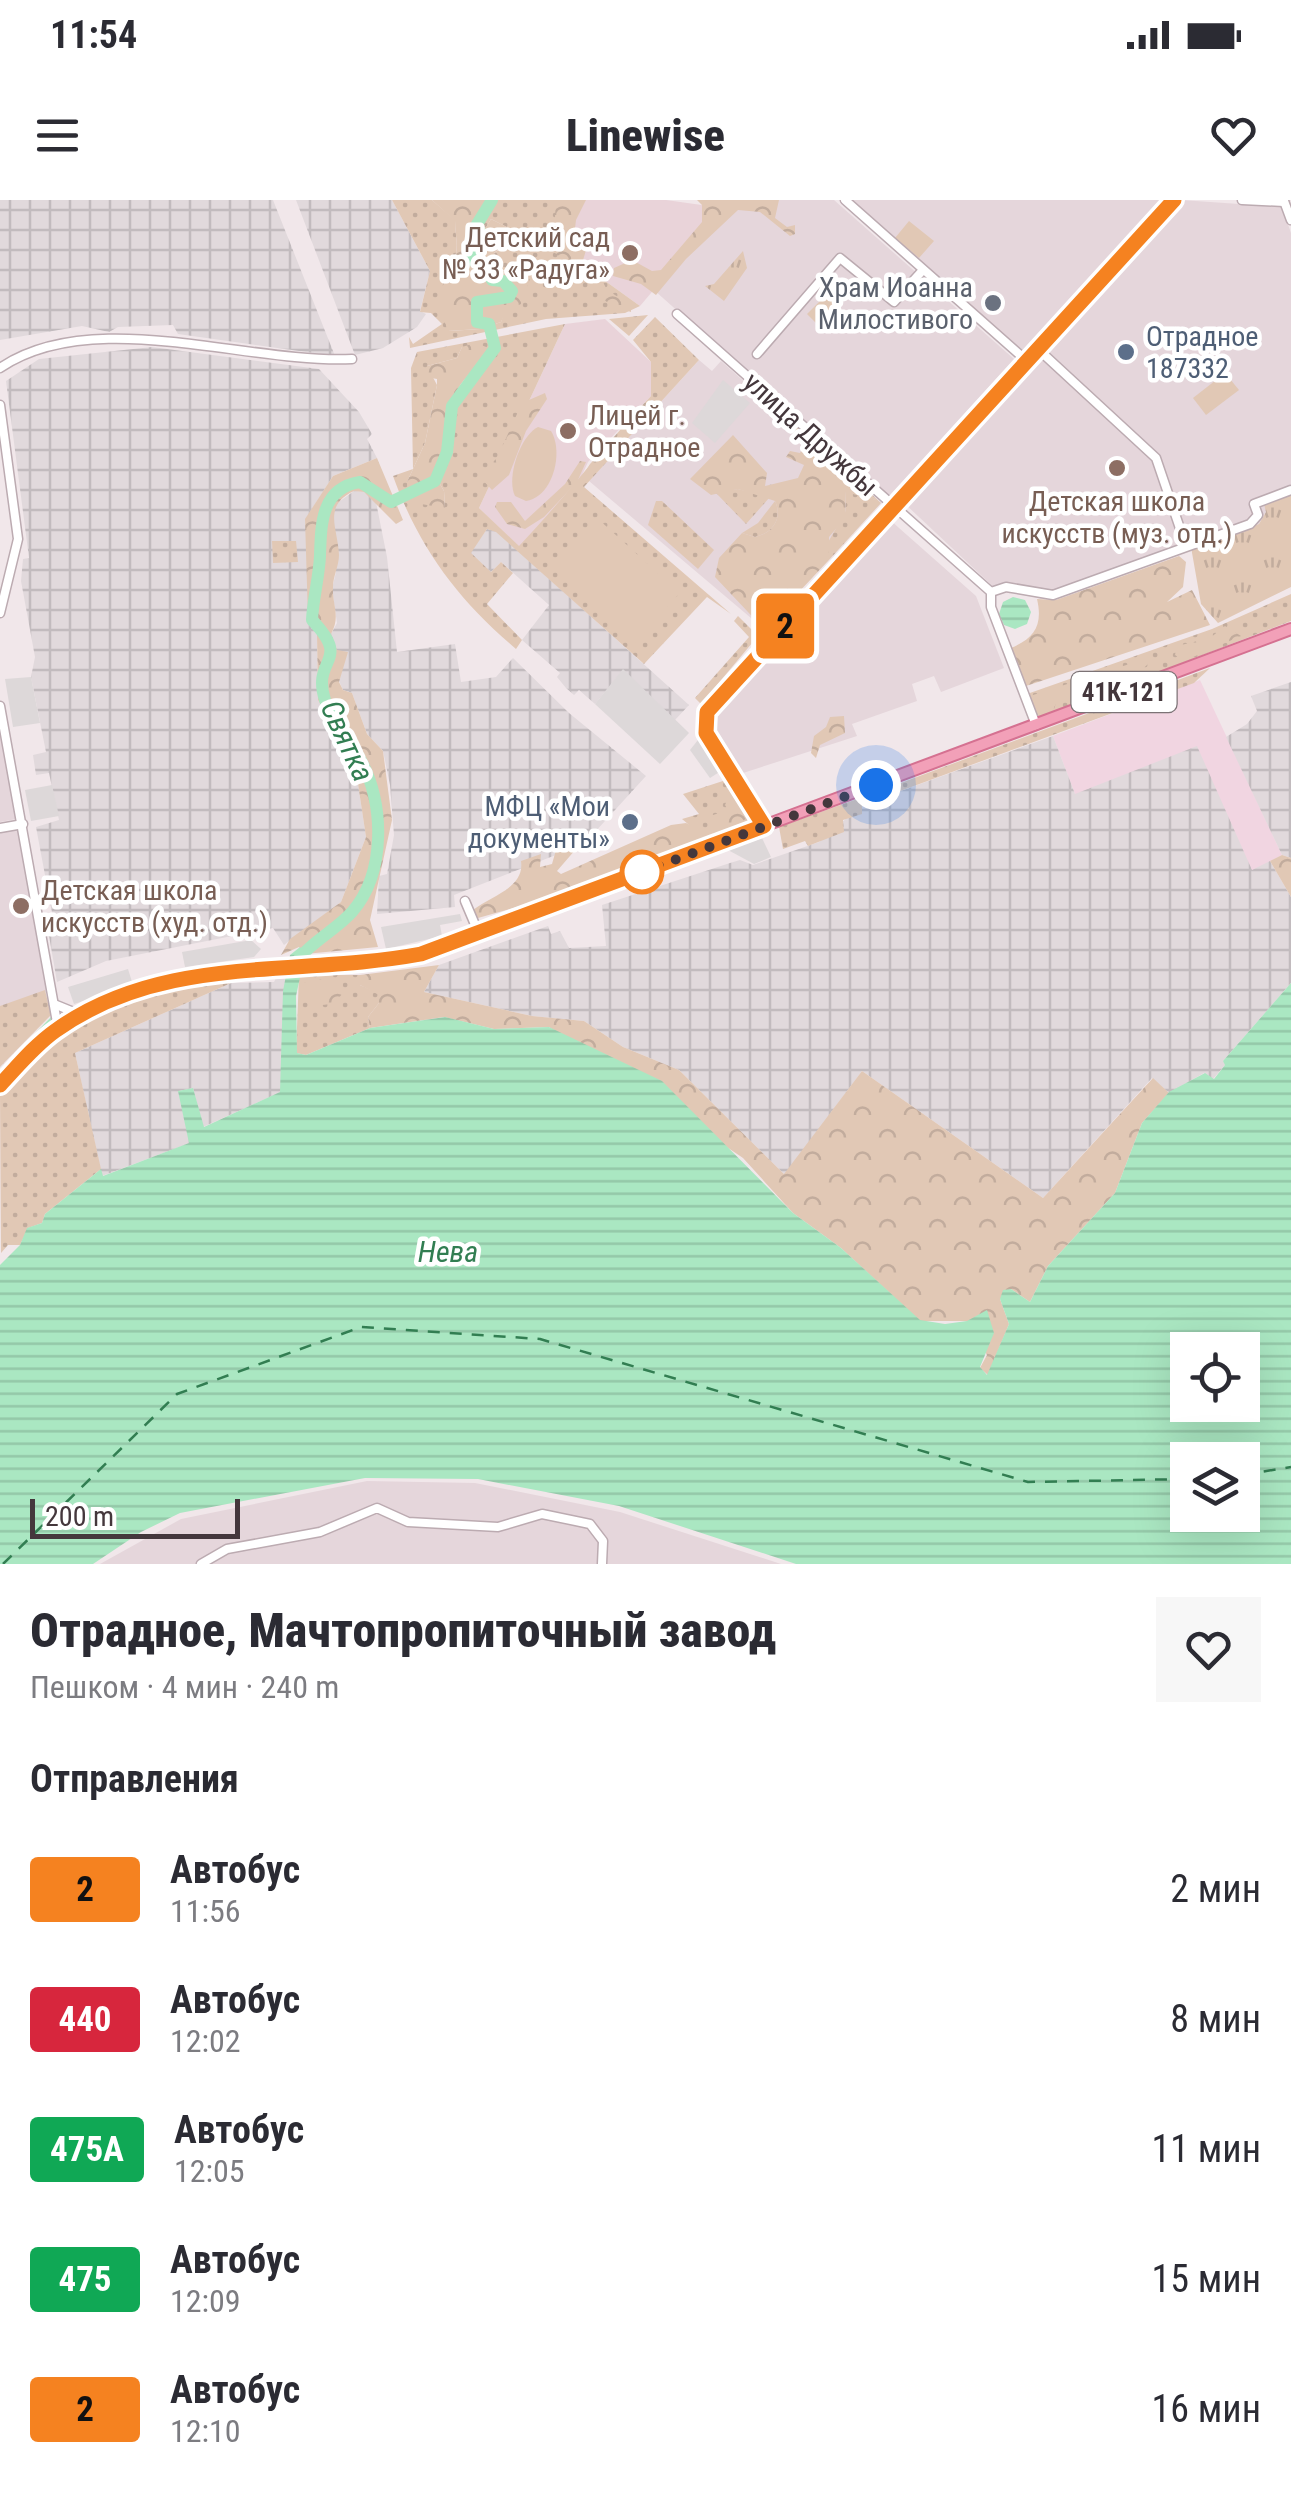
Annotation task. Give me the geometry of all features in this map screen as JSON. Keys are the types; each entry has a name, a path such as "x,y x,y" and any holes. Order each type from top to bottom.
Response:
{"main road":[{"name":"41К-121","path":"0,1086 58,1028 172,978 421,954 1291,629"}],"street":[{"path":"845,200 1028,362"},
{"path":"764,826 706,733 705,716 1174,200"},
{"path":"1242,200 1284,201 1291,220"},
{"path":"743,372 840,258 894,302 923,270"},
{"name":"улица Дружбы","path":"676,314 990,592"},
{"path":"0,368 47,346 140,340 306,361 352,359"},
{"path":"1039,350 1156,458 1186,546"},
{"path":"0,405 18,539 0,613"},
{"path":"1036,725 991,607 990,592 1006,587 1053,595 1250,524 1258,514 1254,504 1291,490"},
{"path":"0,706 58,1028"},
{"path":"0,828 23,824"},
{"path":"464,901 478,934"},
{"path":"54,1004 82,1015"},
{"path":"200,1564 227,1549 320,1532 377,1508 408,1522 498,1528 542,1514 590,1524 603,1541 602,1564"}],"shaded area":[{"path":"0,200 273,200 335,356 178,334 173,325 118,327 109,332 82,326 0,340"},
{"path":"296,200 392,200 430,271 420,311 426,314 417,327 383,348 355,355"},
{"name":"Детский сад № 33 «Радуга»","path":"569,200 666,200 723,208 640,306 583,265 568,243"},
{"path":"728,200 834,200 1014,359 888,499 654,290"},
{"path":"848,200 1167,200 1027,357"},
{"path":"1181,200 1282,207 1291,233 1291,493 1266,512 1259,524 1055,597 1041,599 1006,589 999,592 904,503"},
{"name":"Лицей г. Отрадное","path":"605,319 651,362 651,396 588,462 578,484 519,547 479,508 565,324"},
{"path":"152,347 319,369 359,412 372,434 367,439 377,458 333,476 305,520 317,634 318,700 355,764 366,837 341,902 284,945 273,928 106,961 57,982 47,924 54,923 36,827 59,820 49,773 36,775 33,755 46,752 31,677 35,657 21,581 23,559 29,558 6,381 39,359"},
{"path":"699,360 712,371 721,361 881,503 764,629 589,481 650,414 645,407 652,400 658,405"},
{"path":"723,380 750,403 715,443 692,423"},
{"path":"354,491 364,492 376,502 387,557 397,652 455,644 461,682 496,677 513,658 569,713 646,776 584,844 454,895 455,907 377,914 379,876 387,874 394,835 390,785 383,751 367,734 352,693 343,690 339,681 331,634 337,623 332,589 336,572 333,514 336,504"},
{"path":"890,520 976,596 1004,668 941,692 934,676 912,684 917,701 852,724 857,736 740,774 713,733 712,714 719,702"},
{"path":"487,529 496,531 689,705 675,720 623,670 595,704 579,690 574,695 566,688 557,677 560,673 522,640 549,605 501,562 491,572 470,553"},
{"path":"623,669 689,733 660,764 595,704"},
{"path":"31,677 40,723 13,727 5,679"},
{"path":"1200,680 1282,855 1253,871 1075,794 1053,736"},
{"path":"1291,682 1291,858 1282,855 1226,737 1247,724 1257,711 1251,696"},
{"path":"0,734 16,819 0,822"},
{"path":"1053,736 1075,794 1197,746 1252,870 1270,861 1291,897 1291,983 1223,1061 1226,1064 1213,1079 1204,1073 1169,1093 1152,1078 1043,1198 862,1071 785,1175 679,1070 623,1047 584,1021 532,1016 424,992 439,965 548,926 551,934 560,931 569,948 606,946 602,905 740,860 753,865 819,842 862,805"},
{"path":"698,740 721,771 710,778 690,750"},
{"path":"52,785 59,816 31,821 25,790"},
{"path":"19,829 47,992 0,1010 0,832"},
{"path":"762,838 771,857 754,864 728,850"},
{"path":"460,914 462,921 440,925 442,936 386,949 381,927"},
{"path":"251,940 261,949 254,957 185,967 182,952"},
{"path":"128,969 133,985 74,1004 68,987"},
{"path":"287,975 281,1092 203,1127 193,1088 179,1091 190,1143 102,1176 75,1053 231,983 274,982 277,976"},
{"path":"367,1481 475,1483 620,1512 781,1564 100,1564 181,1519"}],"green space":[{"path":"392,200 432,200 455,220 456,253 442,300 449,331 480,329 501,322 517,271 501,270 494,253 522,235 491,219 475,247 474,220 487,200 569,200 568,243 583,265 640,306 625,313 546,319 410,348 409,337 413,344 442,324 431,313 420,312 430,271"},
{"path":"432,200 487,200 474,220 475,246 491,219 523,235 520,244 506,243 494,253 501,270 530,279 521,304 506,311 501,322 480,329 448,331 439,297 456,254 455,221"},
{"path":"556,200 586,200 576,220 574,237 587,247 580,270 601,278 607,290 631,305 631,312 610,305 553,251"},
{"path":"697,200 779,200 775,218 787,227 795,225 795,234 790,236 760,212 738,210 686,259 656,295 641,284 613,276 614,268 632,260 652,271 661,270 702,222 702,205"},
{"path":"909,221 934,241 919,258 895,238"},
{"path":"743,251 747,268 724,301 705,286 714,284"},
{"path":"829,292 841,303 834,310 839,314 819,326 807,314"},
{"path":"648,315 629,336 609,319"},
{"path":"655,317 699,360 658,405 652,400 645,406 650,414 584,487 731,614 707,597 644,664 496,532 487,529 471,553 491,572 501,562 513,573 487,604 522,640 516,649 442,571 415,527 393,476 413,469 411,368 417,352 565,324 479,508 519,546 651,396 651,362 633,340","holes":["462,347 485,355 460,387 444,425 433,472 444,491 445,507 424,498 407,482 425,443 437,385 427,366 457,358"]},
{"path":"475,343 489,348 455,394 433,472 444,491 445,508 415,503 408,497 407,482 425,443 437,385 437,379 426,377 427,366 457,358 462,347"},
{"path":"1225,373 1239,390 1206,415 1193,398"},
{"path":"545,393 547,399 526,431 509,475 492,490 479,476 497,458 522,403"},
{"path":"765,397 881,503 829,560 827,544 846,511 845,491 876,500 764,402"},
{"path":"763,402 876,500 845,492 846,517 829,537 829,560 764,629 715,577 719,558 742,533 755,537 771,528 778,513 775,501 738,489 711,495 690,479 733,435 767,473 765,486 798,478 804,465 786,457 790,451 800,453 805,444"},
{"path":"538,427 551,431 556,461 543,491 526,501 515,496 512,479 520,448"},
{"path":"615,438 624,440 577,493 574,490 590,464"},
{"path":"377,458 403,520 396,524 364,492 354,491 338,504 334,518 339,555 333,587 336,616 331,634 337,650 348,652 339,682 343,690 352,693 367,734 383,751 392,820 370,920 378,947 305,954 299,947 281,955 290,939 341,902 366,837 355,764 318,700 317,634 308,619 305,519 333,476"},
{"path":"580,461 586,462 577,482 544,517 525,529 507,524 495,507 497,502 511,502 525,521 565,484"},
{"path":"738,489 770,497 746,524 715,492"},
{"path":"1291,493 1291,587 1218,623 1201,604 1191,547 1259,524 1266,512 1264,504"},
{"path":"656,501 662,501 714,550 698,569 648,525"},
{"path":"775,501 778,513 771,528 755,537 742,533 758,523"},
{"path":"884,506 886,512 775,632 767,631"},
{"path":"596,517 680,593 635,643 551,567"},
{"path":"272,541 296,541 298,562 273,563"},
{"path":"1179,556 1186,562 1183,587 1167,602 1192,590 1210,625 1026,686 1011,648 1026,640 1035,629 1039,616 1037,599 1056,600"},
{"path":"1291,594 1291,621 1037,719 1027,694 1212,629"},
{"path":"738,616 758,636 701,704 695,698 749,637 734,621"},
{"path":"1225,626 1241,636 1184,661 1175,655 1177,646 1210,638"},
{"path":"760,637 759,649 704,705"},
{"path":"1145,659 1148,664 1118,686 1081,699 1057,700 1054,709 1041,715 1030,696"},
{"path":"1210,668 1194,683 884,797 882,790"},
{"path":"1150,692 1152,698 1081,724 1082,718"},
{"path":"844,716 845,733 820,745 816,758 811,753 814,736 826,727 830,717"},
{"path":"729,779 751,817 745,826 707,840 682,819 699,814 683,794"},
{"path":"732,790 747,811 746,819 723,830 710,816 728,810 725,805"},
{"path":"871,794 874,801 862,805 862,814 843,820 844,832 808,846 805,841 783,849 779,827"},
{"path":"686,823 699,829 704,838 546,899 478,918 473,910 513,884 521,861 541,854 540,867 552,864 556,850 576,849 557,871 561,874 671,825"},
{"path":"1282,855 1291,858 1291,897 1270,861"},
{"path":"439,965 424,992 532,1016 584,1021 623,1047 679,1070 784,1174 862,1071 1043,1198 1153,1078 1169,1093 1142,1123 1115,1193 1048,1266 1030,1302 1011,1289 1000,1299 1009,1324 988,1375 980,1368 987,1355 967,1321 920,1321 841,1248 793,1213 743,1158 549,1027 494,1029 444,1017 370,1028 368,1017 379,1003 379,995 360,985 360,975"},
{"path":"299,975 360,975 360,985 380,994 379,1003 368,1017 370,1028 306,1055 296,1053"},
{"path":"330,978 342,982 344,991 335,1001 319,1005 301,999 302,983"},
{"path":"230,979 231,983 75,1053 101,1169 45,1214 42,1223 28,1228 20,1245 8,1245 1,1253 0,1094 48,1046 102,1011 163,990"},
{"path":"45,990 51,1015 0,1067 0,1006"}],"water":[{"path":"1013,597 1025,600 1031,612 1027,624 1015,629 1004,625 999,614 1003,602"},
{"name":"Нева","path":"300,947 305,954 296,996 297,1053 306,1055 370,1028 445,1017 494,1029 549,1027 662,1081 793,1213 841,1248 920,1320 945,1324 967,1321 987,1310 994,1333 980,1367 987,1375 1009,1324 1000,1299 1003,1290 1011,1289 1030,1302 1048,1266 1115,1193 1142,1123 1169,1092 1205,1073 1214,1079 1225,1065 1223,1061 1291,983 1291,1564 796,1564 619,1506 478,1479 365,1478 180,1513 141,1532 93,1564 0,1564 0,1265 20,1245 27,1228 42,1223 45,1214 101,1169 103,1176 189,1143 178,1091 193,1088 204,1127 280,1092 283,991 290,955"}],"waterway":[{"name":"Святка","path":"296,963 346,919 363,896 371,878 378,837 368,776 332,716 322,686 329,645 312,620 323,520 330,500 347,486 360,482 391,502 435,481 447,452 452,406 495,348 489,324 477,322 477,302 509,297 512,291 503,281 492,280 487,270 471,259 471,250 479,244 482,234 476,226 492,200"},
{"path":"0,1071 52,1018"}],"ferry route":[{"path":"3,1564 177,1394 361,1327 540,1339 1028,1482 1170,1479"},
{"path":"1260,1472 1291,1467"}],"bus line":[{"name":"2","path":"0,1085 58,1028 100,1006 172,978 382,962 421,954 764,826 752,801 706,733 707,712 1174,200"}],"place":[{"name":"Детский сад № 33 «Радуга»","path":"630,253"},
{"name":"Храм Иоанна Милостивого","path":"993,303"},
{"name":"Отрадное 187332","path":"1126,352"},
{"name":"Лицей г. Отрадное","path":"568,431"},
{"name":"Детская школа искусств (муз. отд.)","path":"1117,468"},
{"name":"МФЦ «Мои документы»","path":"630,822"},
{"name":"Детская школа искусств (худ. отд.)","path":"21,906"}],"route":[{"path":"642,872 876,785"}]}
